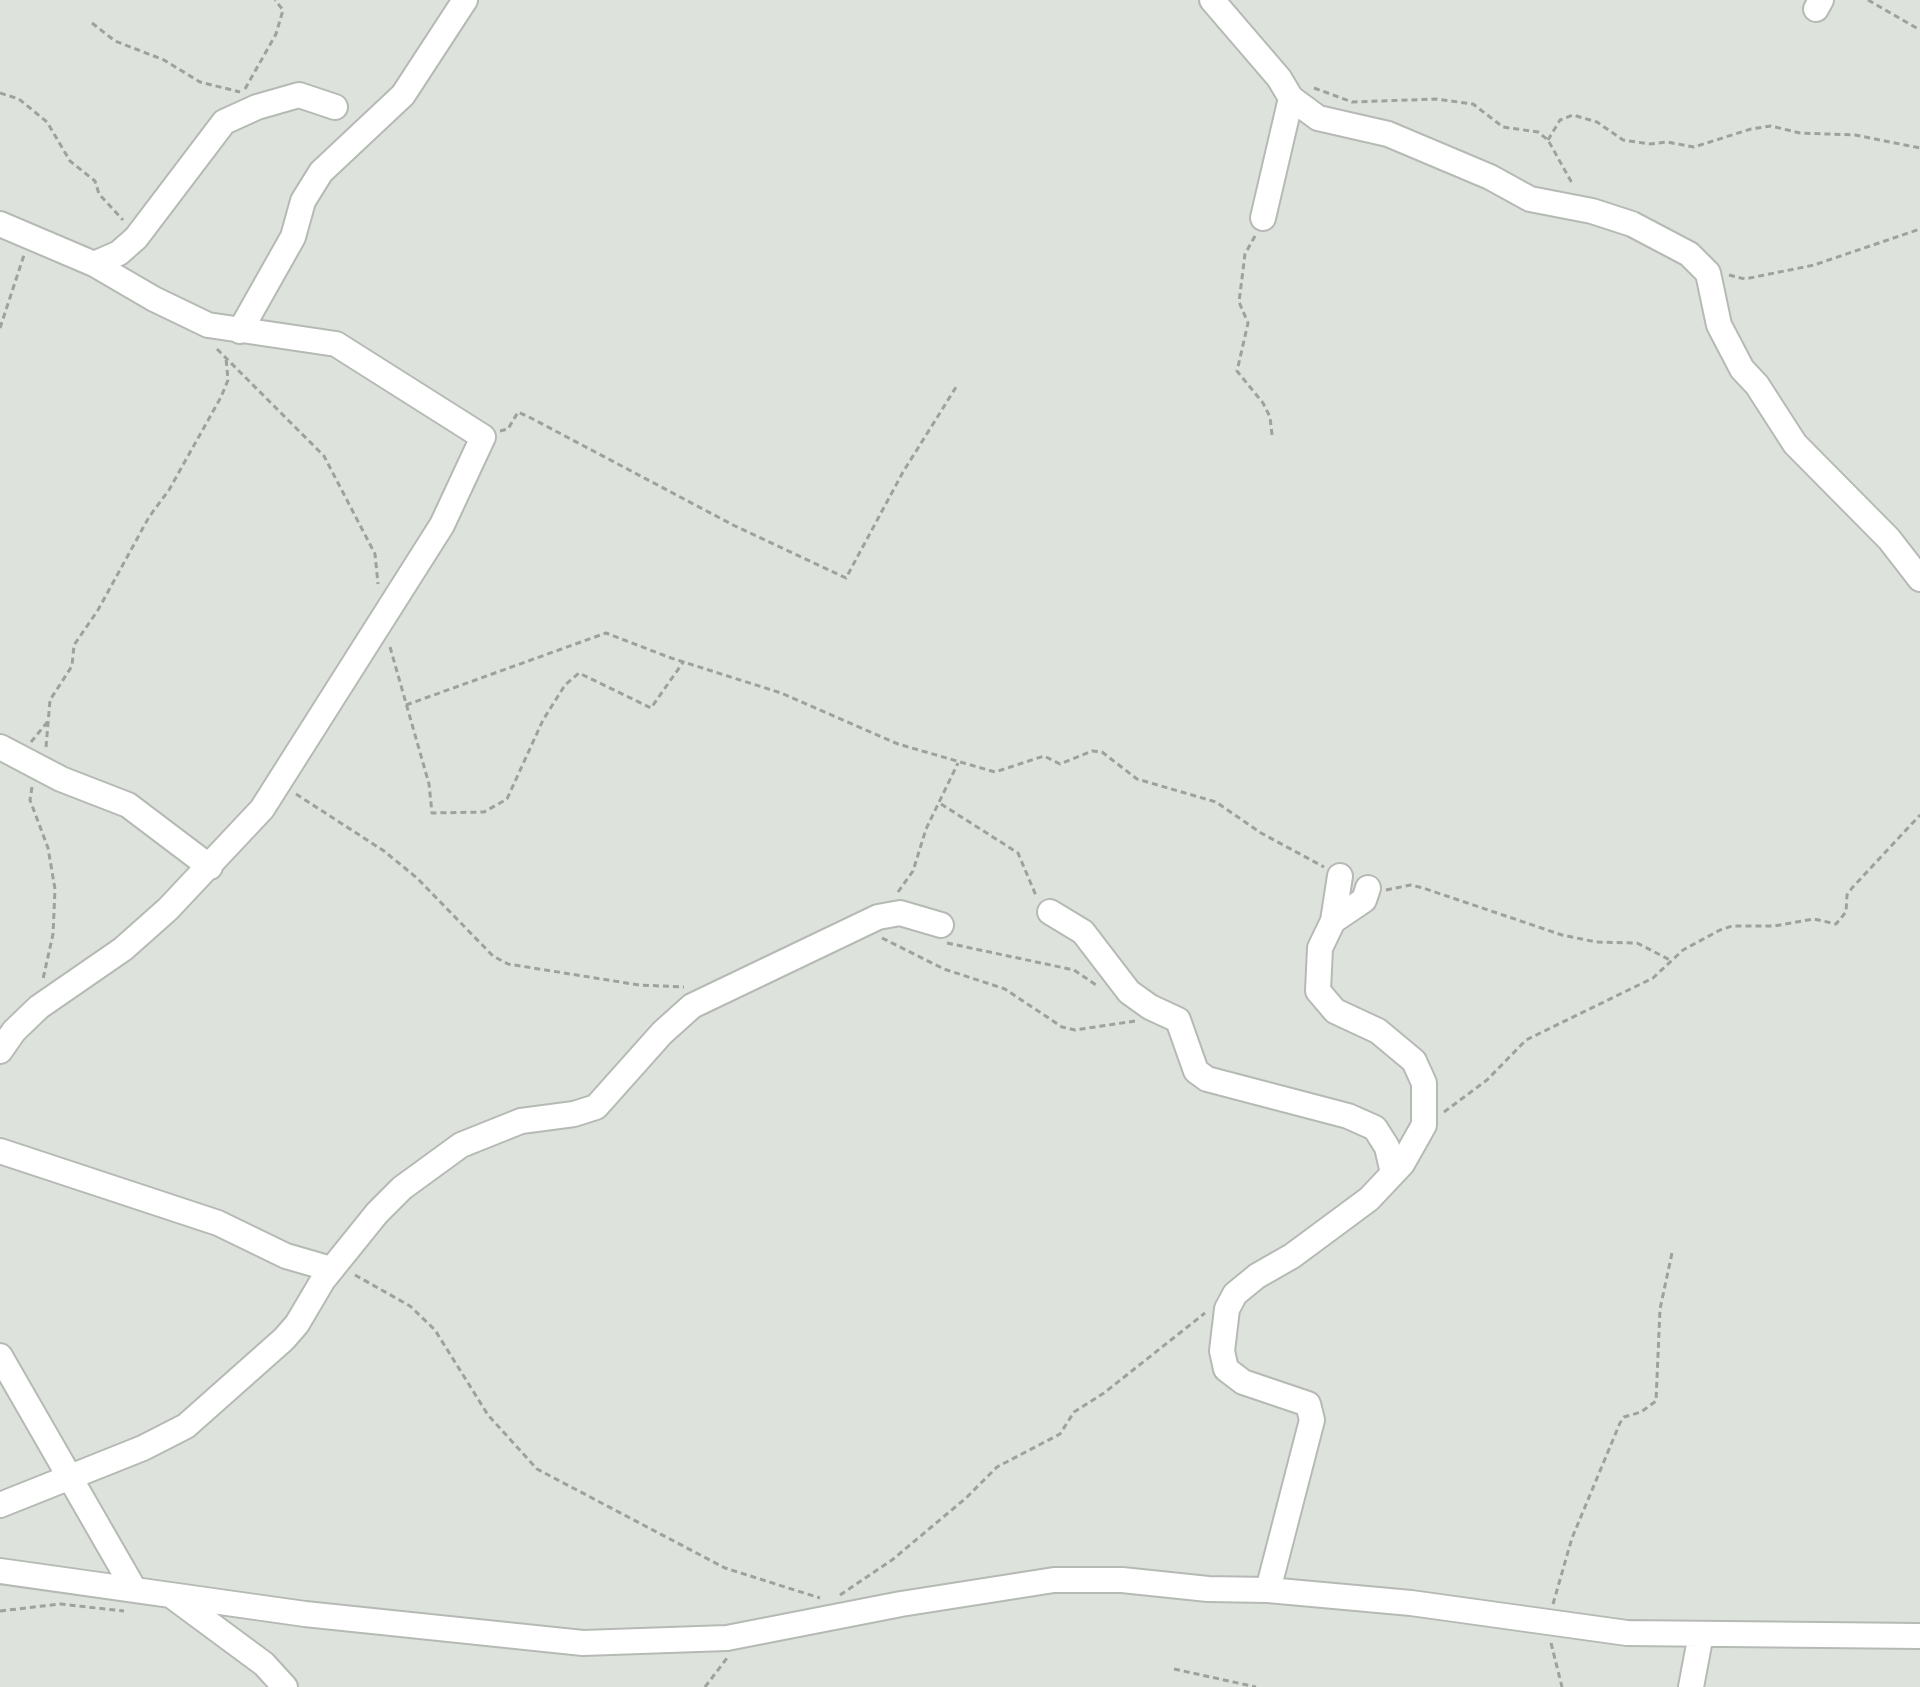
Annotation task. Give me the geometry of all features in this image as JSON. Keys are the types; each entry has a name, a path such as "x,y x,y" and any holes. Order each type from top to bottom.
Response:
{"street":[{"path":"240,331 293,237 303,201 321,172 403,95 465,0"},
{"path":"1207,2 1285,88 1318,118 1372,128 1490,177 1530,199 1632,224 1671,243 1699,263 1710,282 1719,325 1742,369 1757,385 1795,444 1889,539 1920,579"},
{"path":"1263,218 1285,88"},
{"path":"94,264 119,253 136,238 203,146 232,117 299,95 335,107"},
{"path":"0,224 94,264 183,315 208,325 336,344 483,437 442,525 279,783 239,838 123,949 39,1007 14,1031 0,1051"},
{"path":"18,756 128,805 210,867"},
{"path":"1268,1590 1312,1420 1308,1404 1243,1382 1226,1369 1222,1351 1227,1309 1235,1294 1369,1199 1393,1173 1424,1125 1424,1083 1414,1061 1378,1031 1335,1011 1318,991 1317,961 1333,921 1340,876"},
{"path":"1333,921 1364,900 1368,888"},
{"path":"1050,912 1083,932 1129,992 1150,1007 1178,1020 1192,1065 1207,1079 1348,1116 1375,1128 1387,1147 1393,1173"},
{"path":"0,1505 143,1448 186,1426 284,1339 332,1268 377,1213 430,1166 461,1145 510,1124 596,1107 679,1016 724,988 768,971 867,922 900,913 939,933"},
{"path":"0,1151 218,1223 286,1256 332,1268"},
{"path":"0,1356 70,1477 132,1600"},
{"path":"0,1571 132,1600 168,1594 320,1616 583,1643 736,1636 901,1604 1054,1580 1122,1580 1411,1603 1627,1633 1920,1636"},
{"path":"168,1594 264,1664 285,1687"},
{"path":"1691,1687 1701,1634"}],"path":[{"path":"232,117 276,34 283,10 275,0"},
{"path":"1868,0 1920,30"},
{"path":"92,23 115,41 164,60 200,82 243,93"},
{"path":"1285,88 1352,102 1436,99 1473,104 1503,127 1538,132 1548,140 1582,210"},
{"path":"0,93 19,99 47,122 70,161 95,181 99,194 136,238"},
{"path":"1548,140 1560,120 1573,115 1597,122 1623,140 1650,144 1667,142 1694,147 1771,126 1800,133 1855,135 1920,148"},
{"path":"1263,218 1245,254 1239,302 1248,323 1237,371 1263,403 1270,417 1272,435"},
{"path":"1699,263 1745,279 1814,265 1920,229"},
{"path":"0,328 30,236"},
{"path":"215,347 324,456 375,554 383,621 429,784 432,813 484,812 507,799 543,720 565,685 579,673 651,708 684,661"},
{"path":"18,756 49,742 50,700 72,666 74,645 98,610 221,397 228,380 226,358"},
{"path":"483,437 508,429 518,412 735,526 846,578 903,472 958,384"},
{"path":"406,705 606,633 822,709 898,744 995,772 1016,762 1044,756 1060,764 1092,751 1102,752 1137,779 1216,802 1261,833 1340,876"},
{"path":"18,756 49,720"},
{"path":"18,756 48,848 55,889 53,934 42,985"},
{"path":"958,763 942,793 941,804 926,829 913,871 867,922 944,969 1005,989 1062,1027 1075,1030 1138,1021"},
{"path":"279,783 374,843 417,878 493,956 508,964 639,985 724,988"},
{"path":"941,804 1018,853 1037,900 1050,912"},
{"path":"1424,1125 1487,1080 1526,1040 1638,986 1683,950 1732,926 1774,926 1814,919 1836,924 1846,912 1847,895 1852,888 1920,815"},
{"path":"1368,888 1423,888 1544,931 1584,940 1637,943 1672,961"},
{"path":"939,933 1074,970 1120,996 1129,992"},
{"path":"1562,1687 1547,1624 1572,1538 1620,1423 1624,1417 1641,1412 1656,1401 1660,1309 1672,1253"},
{"path":"332,1268 357,1275 391,1298 410,1306 424,1318 448,1346 505,1438 537,1469 725,1568 805,1591 829,1602 892,1560 997,1467 1060,1434 1074,1412 1104,1393 1235,1294"},
{"path":"0,1611 132,1600"},
{"path":"705,1687 733,1652 736,1636"},
{"path":"1174,1669 1256,1687"}]}
